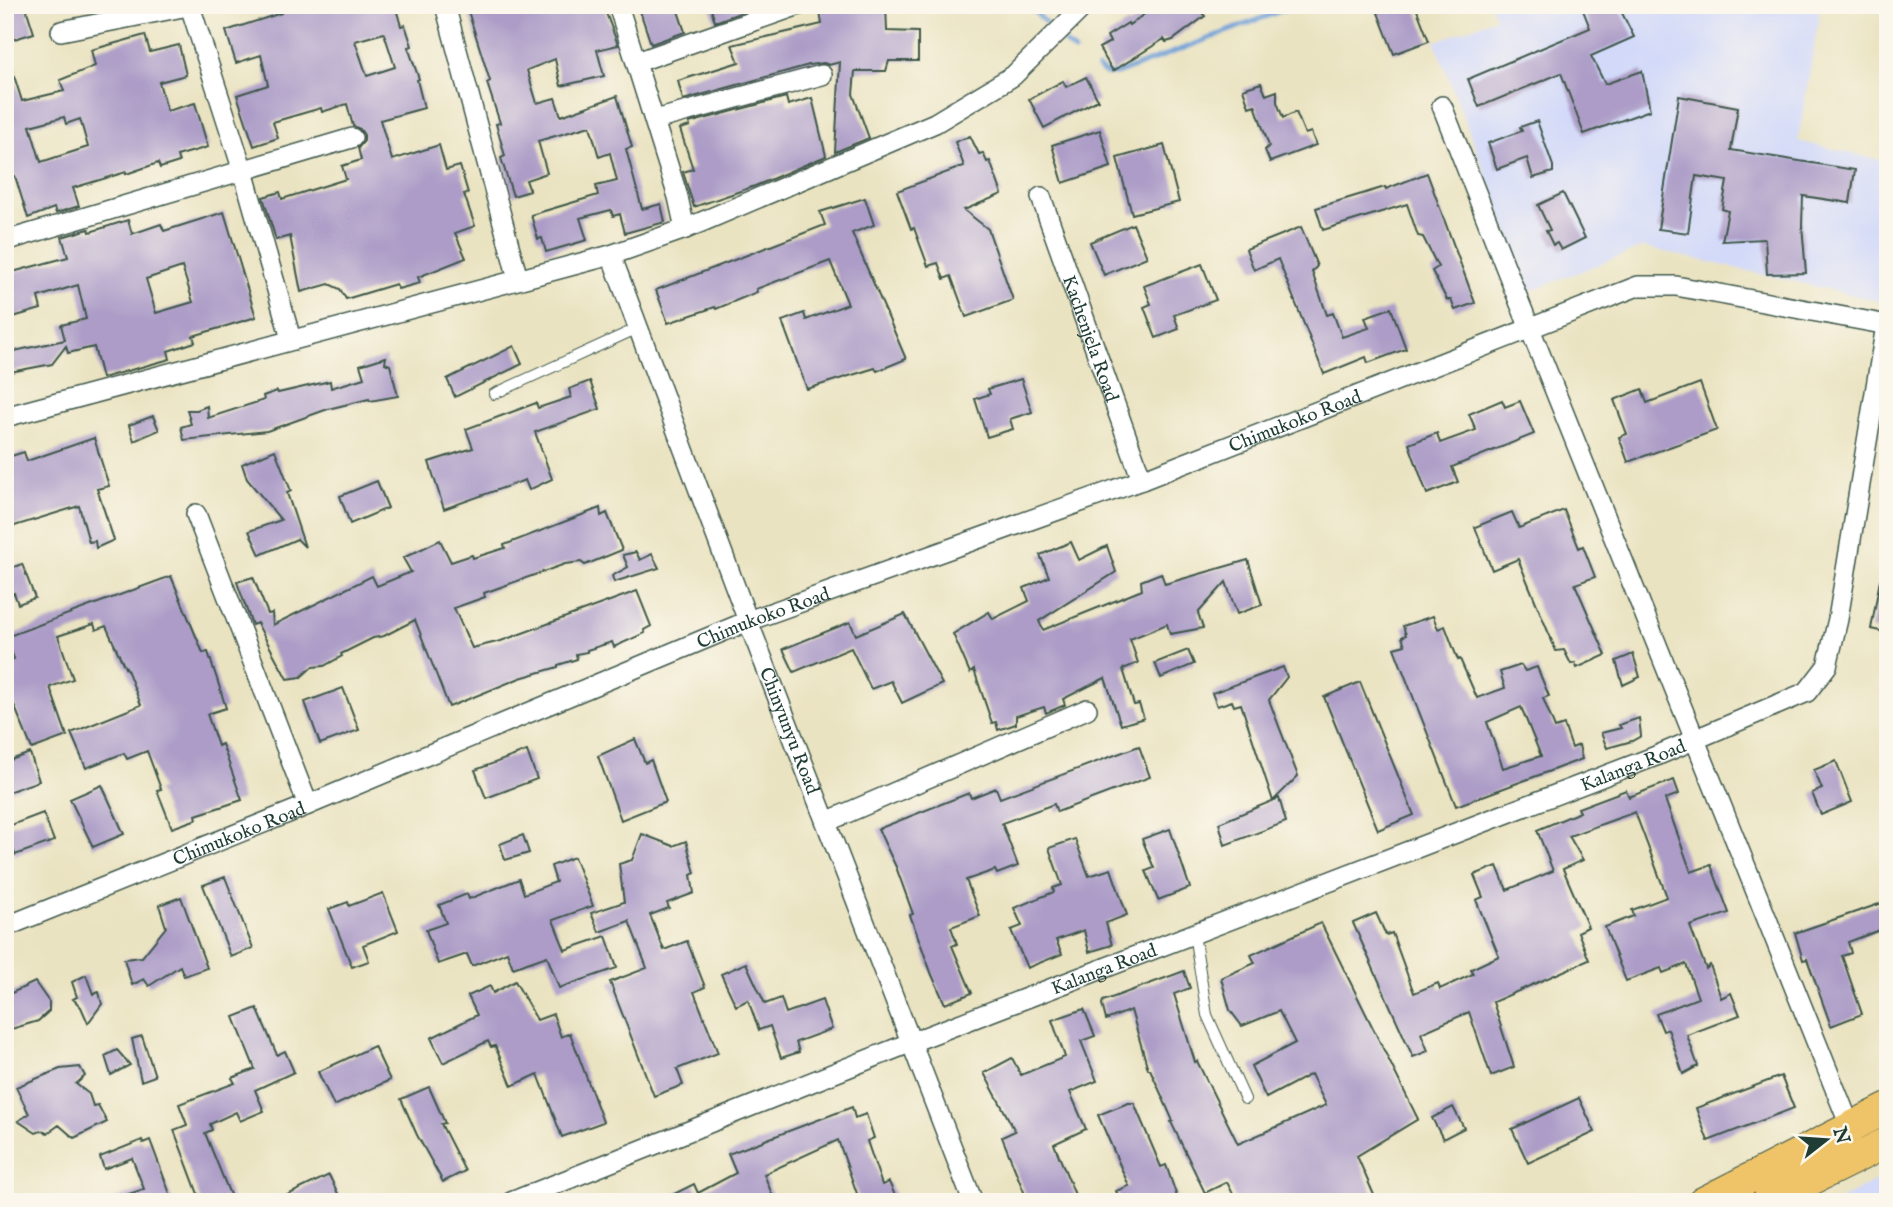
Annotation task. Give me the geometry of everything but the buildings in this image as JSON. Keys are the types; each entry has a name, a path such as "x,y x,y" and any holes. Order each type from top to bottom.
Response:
{"main road":[{"path":"1703,1202 1888,1108"},
{"path":"1767,1202 1888,1142"}],"street":[{"path":"446,5 518,279"},
{"path":"618,5 655,120 685,229"},
{"path":"637,62 799,5"},
{"path":"5,417 611,256 685,229 936,122 1013,76 1085,5"},
{"path":"61,31 191,6 243,171 291,339"},
{"path":"655,120 822,75"},
{"path":"1442,106 1850,1126"},
{"path":"5,241 352,138"},
{"name":"Kachenjela Road","path":"1041,197 1142,480"},
{"name":"Chinyunyu Road","path":"611,256 748,621 973,1202"},
{"name":"Chimukoko Road","path":"5,927 308,805 748,621 1142,480 1638,286 1676,286 1887,325"},
{"name":"Kalanga Road","path":"511,1202 912,1042 1643,761 1807,692 1827,666 1838,619 1887,325"},
{"path":"196,514 308,805"},
{"path":"826,822 1087,709"}],"lane":[{"path":"494,394 638,328"},
{"path":"1194,934 1207,1016 1245,1099"}],"shaded area":[{"path":"1490,5 1799,5 1820,10 1798,141 1888,162 1888,303 1643,247 1530,291 1435,42 1496,18"},
{"path":"1888,1174 1888,1202 1836,1202"}],"waterway":[{"path":"1028,5 1045,22"},
{"path":"1098,68 1106,74 1117,74 1296,5"},
{"path":"1065,43 1074,51"}]}
